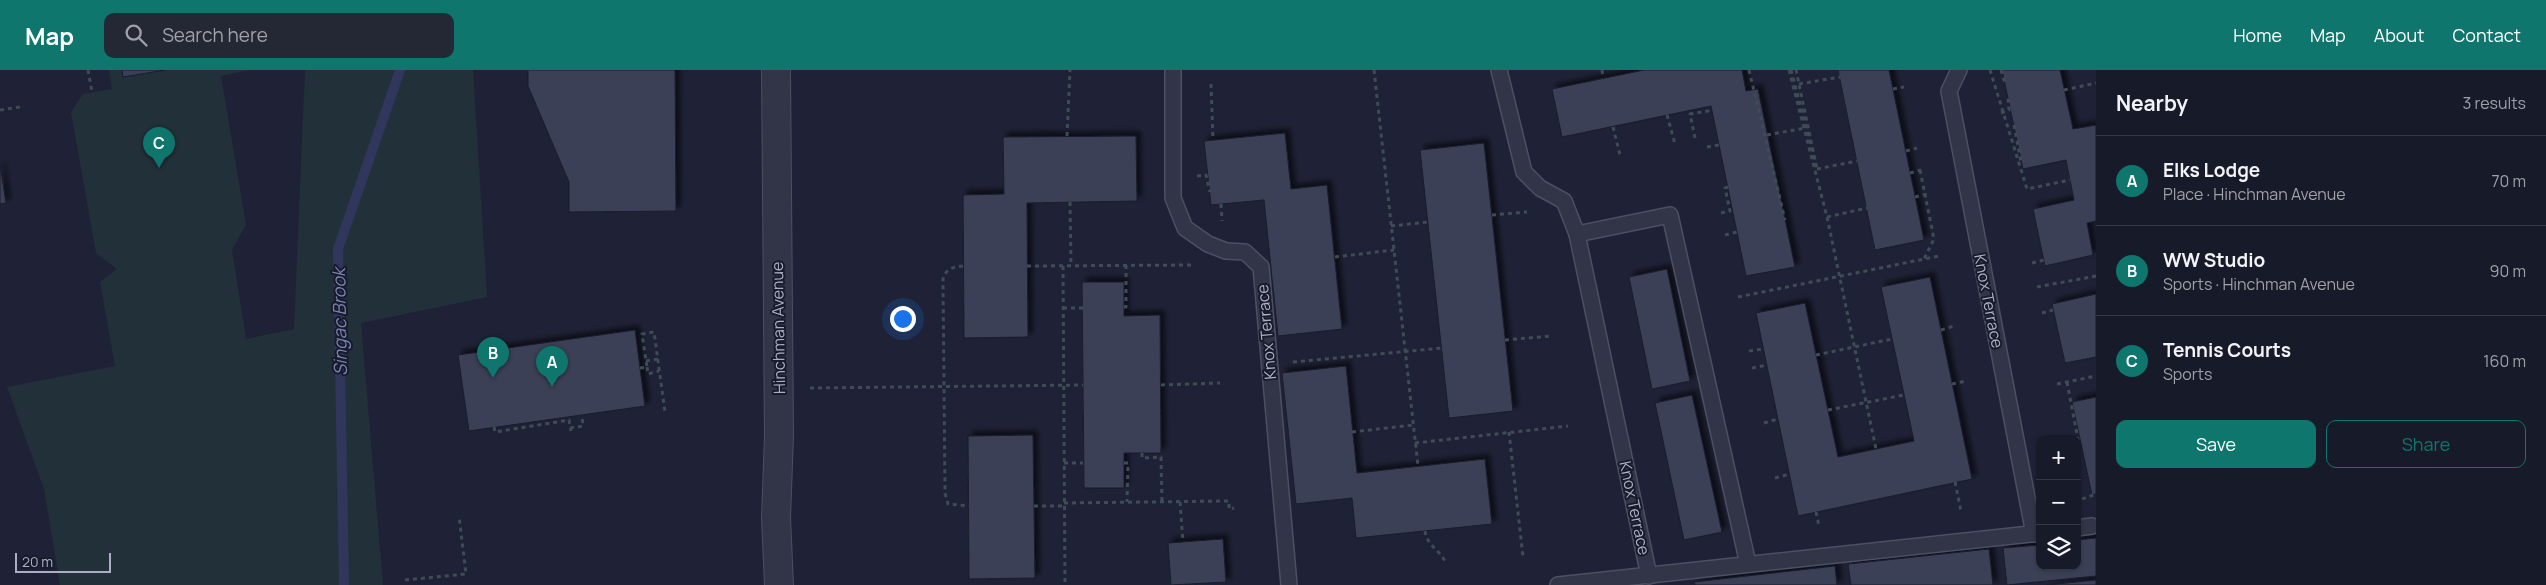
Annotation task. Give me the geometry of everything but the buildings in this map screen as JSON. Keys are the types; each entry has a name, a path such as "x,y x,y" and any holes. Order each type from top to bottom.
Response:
{"street":[{"name":"Hinchman Avenue","path":"776,70 779,436 776,518 779,585"}],"lane":[{"name":"Knox Terrace","path":"1173,70 1173,198 1185,228 1208,244 1226,251 1245,252 1260,267 1289,585"},
{"name":"Knox Terrace","path":"1499,70 1524,172 1540,188 1564,200 1577,234 1649,576"},
{"name":"Knox Terrace","path":"1959,70 1949,91 2036,528"},
{"path":"1577,234 1670,215 1748,564"},
{"name":"Knox Terrace","path":"1558,585 2036,533"}],"path":[{"path":"88,70 92,92"},
{"path":"1067,136 1070,70"},
{"path":"1374,70 1418,466"},
{"path":"1602,70 1604,78"},
{"path":"1749,70 1785,220"},
{"path":"1790,70 1817,169"},
{"path":"1790,70 1827,217 1876,449"},
{"path":"1796,70 1817,169"},
{"path":"1990,70 2027,189"},
{"path":"2001,70 2005,84"},
{"path":"1799,84 1840,77"},
{"path":"2064,90 2096,83"},
{"path":"1211,84 1213,140"},
{"path":"1893,89 1904,87"},
{"path":"2001,113 2009,110 2008,97"},
{"path":"0,110 20,107"},
{"path":"1695,138 1690,114 1708,110 1707,107"},
{"path":"1667,115 1675,144"},
{"path":"2014,125 2027,189"},
{"path":"1613,127 1620,155"},
{"path":"1768,136 1808,127"},
{"path":"1707,147 1719,145"},
{"path":"1906,151 1918,148"},
{"path":"1817,169 1857,161"},
{"path":"1910,173 1921,170 1934,239 1924,259"},
{"path":"1191,176 1206,175 1210,192"},
{"path":"2027,189 2070,180"},
{"path":"1721,213 1730,211 1725,188 1728,187"},
{"path":"1915,197 1926,195"},
{"path":"1070,202 1071,266"},
{"path":"1220,204 1222,221"},
{"path":"1827,217 1867,208"},
{"path":"1492,215 1528,212"},
{"path":"1391,226 1428,222"},
{"path":"1724,235 1737,232"},
{"path":"1335,257 1394,250"},
{"path":"1738,297 1939,256"},
{"path":"2032,263 2044,260"},
{"path":"1027,266 1201,265"},
{"path":"963,266 953,267 948,270 943,279 945,499 948,504 969,506"},
{"path":"1063,266 1065,585"},
{"path":"1124,307 1126,307 1126,266"},
{"path":"2037,287 2096,276"},
{"path":"1063,308 1082,308"},
{"path":"2042,313 2053,310"},
{"path":"1941,330 1954,326"},
{"path":"659,371 648,374 642,334 654,332 665,412"},
{"path":"1505,340 1550,336"},
{"path":"1816,355 1892,339"},
{"path":"1285,362 1442,348"},
{"path":"1748,351 1763,349"},
{"path":"646,361 658,359"},
{"path":"1752,368 1767,365"},
{"path":"640,368 647,367"},
{"path":"2057,384 2096,376"},
{"path":"1952,384 1966,381"},
{"path":"2067,382 2080,450 2082,450"},
{"path":"1161,385 1220,383"},
{"path":"810,388 1083,385"},
{"path":"1828,410 1904,395"},
{"path":"494,427 495,432 569,420 571,429 583,426 582,415"},
{"path":"1764,423 1778,419"},
{"path":"1352,432 1413,425"},
{"path":"1415,442 1568,426"},
{"path":"1509,432 1524,556"},
{"path":"1142,453 1142,458 1161,457 1162,502"},
{"path":"1064,463 1083,463"},
{"path":"1124,463 1128,463 1127,502"},
{"path":"1775,478 1790,474"},
{"path":"1955,482 1962,511"},
{"path":"2082,498 2096,494"},
{"path":"1034,506 1127,502 1228,501 1229,509 1234,508"},
{"path":"1180,502 1183,542"},
{"path":"1816,512 1819,526"},
{"path":"405,580 466,574 459,516"},
{"path":"1424,531 1430,545 1446,563"}],"shaded area":[{"path":"109,70 249,70 221,76 246,225 232,250 246,339 294,329 305,70 473,70 487,297 361,323 383,585 60,585 44,489 7,387 115,366 100,282 117,269 96,253 71,112 83,94 112,89"}],"waterway":[{"name":"Singac Brook","path":"344,585 338,249 400,70"}],"place":[{"name":"Tennis Courts","path":"159,168"},
{"name":"WW Studio","path":"493,378"},
{"name":"Elks Lodge","path":"552,387"}]}
